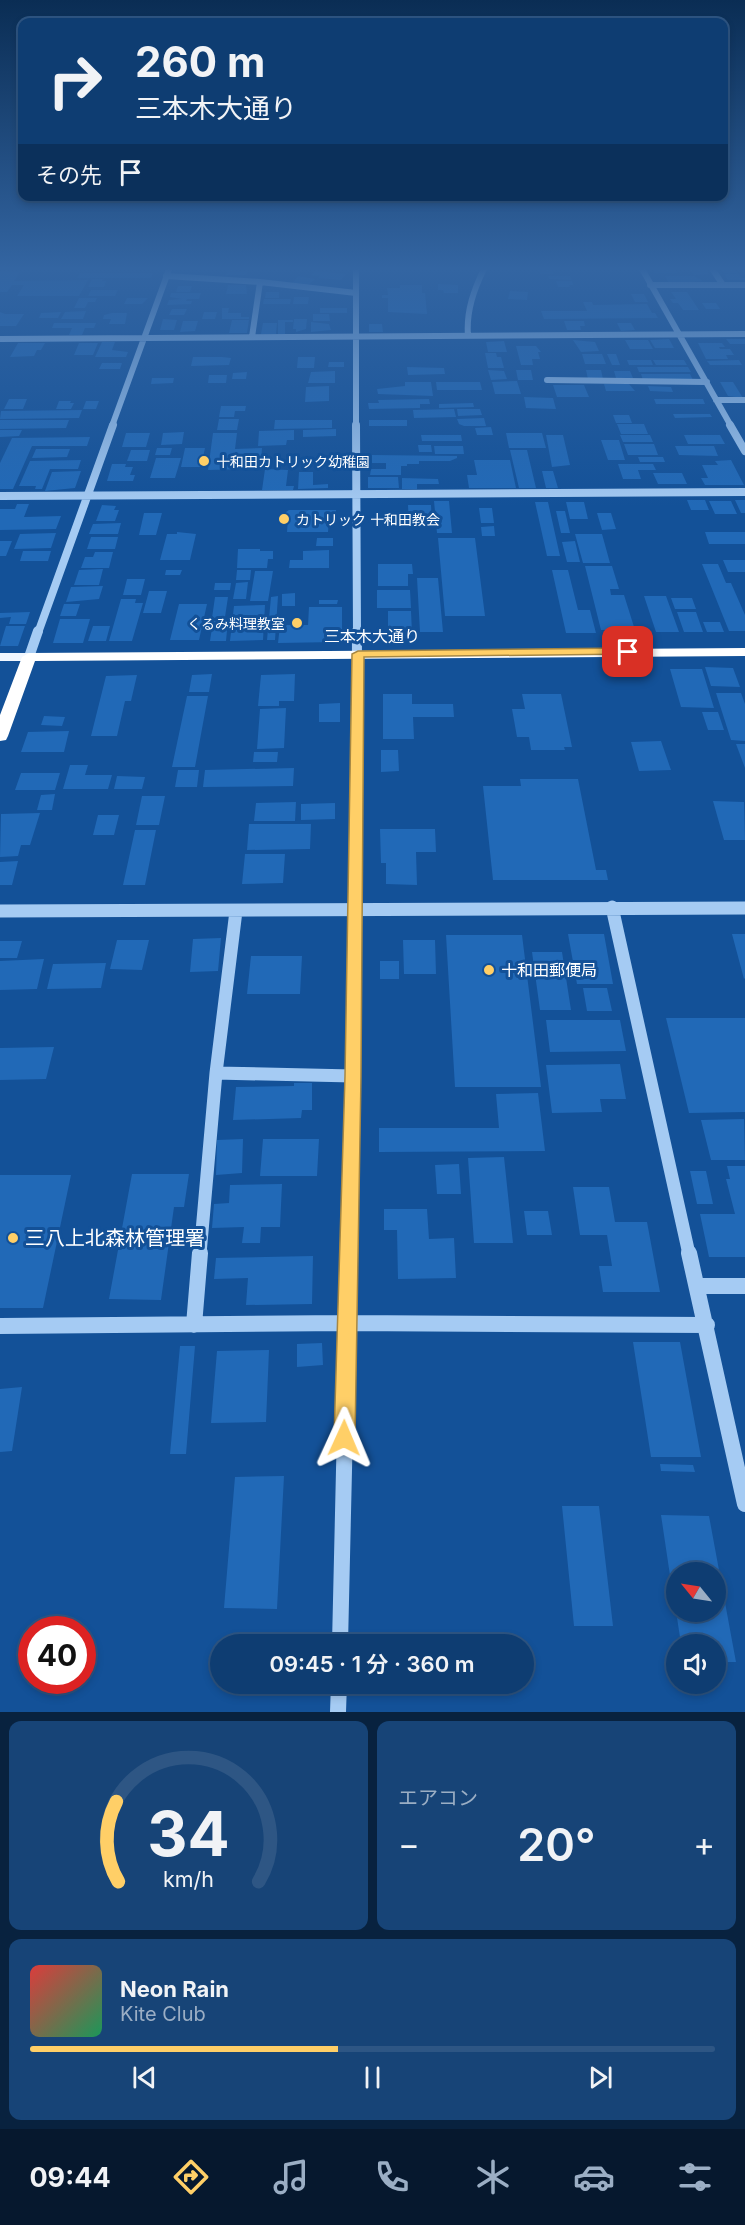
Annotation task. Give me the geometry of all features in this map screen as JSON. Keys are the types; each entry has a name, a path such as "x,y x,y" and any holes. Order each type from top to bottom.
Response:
{"highway":[{"name":"三本木大通り","path":"28,657 745,652"},
{"path":"0,736 28,657"}],"main road":[{"name":"三本木大通り","path":"0,657 28,657"}],"street":[{"path":"28,657 142,347"},
{"path":"340,1634 356,910 358,654 355,495 356,347"},
{"path":"687,347 745,451"},
{"path":"547,381 706,382"},
{"path":"716,400 745,400"},
{"path":"0,496 745,492"},
{"path":"612,907 707,1325 745,1504"},
{"path":"0,911 745,908"},
{"path":"194,1324 216,1073 236,911"},
{"path":"216,1073 353,1076"},
{"path":"697,1286 745,1286"},
{"path":"0,1326 346,1323 707,1325"},
{"path":"338,1712 339,1694"}],"building":[{"path":"16,347 43,347 41,350 37,350 34,356 10,357"},
{"path":"77,347 96,347 93,355 74,355"},
{"path":"100,347 113,347 112,350 128,352 126,357 95,357"},
{"path":"487,347 506,347 507,352 488,352"},
{"path":"516,347 537,347 541,352 538,352 540,359 532,359 533,365 521,365"},
{"path":"578,347 597,347 599,351 581,352"},
{"path":"629,347 652,347 653,349 630,349"},
{"path":"700,347 725,347 719,347 730,349 734,355 726,355 728,359 706,359"},
{"path":"485,353 496,353 497,357 501,357 504,368 488,368"},
{"path":"582,354 602,354 606,364 585,364"},
{"path":"607,354 616,354 620,365 612,365"},
{"path":"193,357 231,358 229,365 191,366"},
{"path":"298,357 315,357 314,368 297,368"},
{"path":"627,360 651,360 653,365 629,365"},
{"path":"653,360 684,360 687,365 656,365"},
{"path":"739,360 742,365 710,365 707,361"},
{"path":"329,362 344,362 344,367 328,367"},
{"path":"102,363 122,363 120,369 99,369"},
{"path":"407,367 444,368 445,374 408,375"},
{"path":"637,367 688,367 691,372 639,372"},
{"path":"488,370 504,371 507,379 491,380"},
{"path":"516,370 531,370 533,380 518,380"},
{"path":"586,370 601,370 603,379 588,379"},
{"path":"335,371 335,383 308,383 311,372"},
{"path":"614,371 630,371 633,378 616,378"},
{"path":"247,372 246,379 232,379 233,373"},
{"path":"641,374 690,374 693,380 643,380"},
{"path":"209,375 227,375 226,383 208,383"},
{"path":"152,378 174,378 173,383 151,384"},
{"path":"517,381 521,394 495,394 492,382"},
{"path":"405,382 431,382 433,396 378,394 377,389 405,386"},
{"path":"436,382 480,382 482,390 437,390"},
{"path":"720,382 733,382 743,398 728,396"},
{"path":"604,384 629,384 635,391 606,391"},
{"path":"553,385 584,385 589,397 557,397"},
{"path":"329,386 329,401 305,402 306,387"},
{"path":"648,386 671,387 673,392 650,391"},
{"path":"524,397 553,398 556,409 526,408"},
{"path":"9,399 27,399 23,409 4,409"},
{"path":"429,399 430,404 420,404 420,408 369,409 368,403 379,403 378,400"},
{"path":"654,399 703,399 705,404 656,404"},
{"path":"59,401 74,403 71,409 56,409"},
{"path":"86,401 99,401 96,409 83,409"},
{"path":"473,403 474,407 439,408 439,404"},
{"path":"221,406 246,406 245,411 235,411 234,417 219,417"},
{"path":"454,409 456,417 414,418 413,410"},
{"path":"457,409 480,409 482,415 458,416"},
{"path":"82,410 79,418 0,419 1,411"},
{"path":"673,414 710,414 712,417 675,418"},
{"path":"613,415 629,415 632,423 616,423"},
{"path":"484,418 486,426 464,426 459,424 457,419"},
{"path":"219,419 239,419 237,430 217,430"},
{"path":"0,420 69,420 66,428 0,429"},
{"path":"275,420 332,420 332,428 274,429"},
{"path":"369,420 407,420 407,426 369,426"},
{"path":"617,424 644,424 648,434 621,434"},
{"path":"491,427 493,435 477,435 475,428"},
{"path":"336,429 336,436 303,437 303,430"},
{"path":"0,430 22,430 19,436 0,437"},
{"path":"294,430 294,440 287,440 286,445 258,446 259,431"},
{"path":"184,432 182,444 161,445 163,433"},
{"path":"126,433 150,433 146,447 122,447"},
{"path":"213,433 237,433 235,449 262,448 261,463 252,463 252,467 246,469 208,470"},
{"path":"506,433 542,433 546,448 509,448"},
{"path":"421,435 461,435 462,441 422,441"},
{"path":"546,435 563,435 570,465 552,467"},
{"path":"620,435 650,435 653,442 623,442"},
{"path":"684,435 720,435 725,444 688,444"},
{"path":"90,437 87,446 32,446 13,489 0,489 0,463 12,438"},
{"path":"601,440 619,440 625,460 608,460"},
{"path":"624,444 654,444 658,455 628,455"},
{"path":"418,445 431,445 432,452 419,452"},
{"path":"434,446 463,446 464,454 435,454"},
{"path":"675,446 714,446 718,456 679,455"},
{"path":"157,448 172,448 170,455 155,455"},
{"path":"185,448 205,448 201,467 181,467"},
{"path":"36,449 70,449 67,457 32,458"},
{"path":"131,450 150,450 147,461 127,461"},
{"path":"510,450 527,450 536,488 519,488"},
{"path":"372,455 457,456 457,458 450,461 419,461 419,464 407,464 407,466 401,466 401,475 370,475 371,469 386,469 386,463 372,463"},
{"path":"638,457 663,457 665,462 640,462"},
{"path":"156,458 181,458 175,478 150,478"},
{"path":"81,460 78,469 50,469 42,489 35,489 36,486 19,486 30,461"},
{"path":"474,460 510,460 516,488 469,488 467,475 477,475"},
{"path":"731,460 744,485 705,485 701,478 708,478 702,465 718,465 715,461"},
{"path":"112,464 126,464 125,467 133,467 130,475 135,475 133,481 107,481"},
{"path":"618,464 653,464 656,470 638,470 641,479 623,479"},
{"path":"265,469 288,470 286,486 294,486 293,490 262,490"},
{"path":"81,471 75,488 45,491 52,472"},
{"path":"542,471 553,471 558,488 546,488"},
{"path":"299,472 313,472 313,485 328,484 328,488 298,489"},
{"path":"653,473 682,473 687,484 658,484"},
{"path":"368,477 398,477 399,488 368,488"},
{"path":"402,478 438,479 439,484 417,484 417,489 402,489"},
{"path":"687,500 705,500 709,510 691,510"},
{"path":"735,500 745,500 745,513 741,513"},
{"path":"434,501 449,501 452,533 437,533"},
{"path":"709,501 731,501 737,514 715,514"},
{"path":"535,502 548,502 560,556 547,556"},
{"path":"566,502 584,502 588,519 570,519"},
{"path":"17,504 29,504 24,517 61,516 56,529 0,530 0,509 15,509"},
{"path":"102,505 116,506 114,510 119,510 115,521 96,521"},
{"path":"408,505 431,505 432,525 409,525"},
{"path":"479,508 492,508 494,523 481,523"},
{"path":"289,510 336,510 336,520 329,520 328,532 287,532 288,518 285,518"},
{"path":"556,511 565,511 570,533 561,533"},
{"path":"144,513 162,513 156,535 139,535"},
{"path":"597,513 611,513 616,529 602,530"},
{"path":"121,523 118,534 89,534 93,524"},
{"path":"494,526 495,536 482,536 481,527"},
{"path":"177,532 196,534 190,560 160,560 167,534 177,534"},
{"path":"705,532 745,532 745,544 709,544"},
{"path":"56,533 51,548 14,549 20,534"},
{"path":"575,534 602,534 610,563 583,563"},
{"path":"91,537 118,537 115,549 87,549"},
{"path":"317,538 333,538 333,546 316,546"},
{"path":"438,538 475,538 485,616 445,616"},
{"path":"0,541 12,541 6,556 0,556"},
{"path":"575,541 580,562 567,562 562,542"},
{"path":"238,549 273,551 273,559 268,559 267,568 237,568"},
{"path":"329,550 329,568 289,568 290,560 303,560 303,551"},
{"path":"23,551 51,551 48,561 20,561"},
{"path":"95,552 113,552 109,568 81,568 85,557 93,557"},
{"path":"723,560 745,560 745,572 728,572"},
{"path":"378,564 412,564 413,574 408,574 408,586 378,586"},
{"path":"702,564 718,564 726,583 731,583 745,615 745,631 729,631"},
{"path":"585,566 612,566 619,589 610,589 611,595 624,595 635,630 601,630"},
{"path":"103,569 99,585 74,585 79,570"},
{"path":"166,570 182,570 180,575 165,575"},
{"path":"237,570 251,570 250,580 236,580"},
{"path":"552,570 568,570 578,610 590,610 596,633 566,633"},
{"path":"255,571 273,571 268,601 250,601"},
{"path":"417,578 438,578 443,632 420,632"},
{"path":"127,579 145,579 141,595 123,595"},
{"path":"248,582 246,599 233,599 236,583"},
{"path":"215,583 231,583 230,590 214,590"},
{"path":"103,586 99,599 66,602 71,587"},
{"path":"377,590 410,590 411,608 377,608"},
{"path":"149,591 167,591 161,613 143,613"},
{"path":"295,593 295,606 282,606 282,594"},
{"path":"278,596 275,640 267,640 271,597"},
{"path":"644,596 666,596 679,632 656,632"},
{"path":"215,597 228,597 225,617 212,618"},
{"path":"671,598 692,598 696,609 675,609"},
{"path":"121,599 136,599 135,603 143,603 132,641 109,641"},
{"path":"319,600 338,600 337,604 319,604"},
{"path":"64,604 80,604 76,616 60,616"},
{"path":"179,604 207,604 199,640 170,640"},
{"path":"265,605 263,640 230,641 234,606"},
{"path":"309,607 342,607 342,636 336,642 278,643 280,625 308,625"},
{"path":"388,611 411,611 412,633 388,633"},
{"path":"30,612 26,624 9,624 11,617 0,618 0,613"},
{"path":"677,612 696,612 703,632 684,632"},
{"path":"60,619 90,619 83,643 53,643"},
{"path":"228,620 226,641 210,641 213,621"},
{"path":"703,622 720,622 724,632 707,632"},
{"path":"6,626 25,626 18,646 0,646"},
{"path":"93,626 110,626 106,641 88,641"},
{"path":"705,667 733,668 740,687 711,686"},
{"path":"670,669 702,669 714,708 681,707"},
{"path":"212,674 209,692 189,692 192,675"},
{"path":"295,674 294,701 279,701 279,706 258,706 261,675"},
{"path":"137,675 131,701 125,701 117,736 91,736 106,676"},
{"path":"716,693 741,693 745,704 745,741 731,740"},
{"path":"383,694 412,694 412,704 453,704 454,717 413,717 414,739 383,739"},
{"path":"522,694 561,694 572,747 564,747 565,750 531,750 529,737 517,737 512,709 525,709"},
{"path":"187,696 208,696 195,767 172,767"},
{"path":"340,703 340,722 319,722 319,704"},
{"path":"286,708 284,748 257,749 260,709"},
{"path":"702,712 718,712 724,730 708,730"},
{"path":"44,716 65,717 62,726 41,725"},
{"path":"69,731 64,752 21,752 28,732"},
{"path":"661,741 671,770 639,771 631,742"},
{"path":"736,744 745,744 745,768"},
{"path":"381,750 398,750 399,771 381,772"},
{"path":"254,752 278,752 277,762 253,762"},
{"path":"70,765 88,765 85,775 112,775 108,789 63,789"},
{"path":"294,768 293,786 203,787 205,770"},
{"path":"178,770 199,770 197,787 175,787"},
{"path":"21,773 60,773 55,790 15,790"},
{"path":"117,776 145,777 142,789 114,789"},
{"path":"520,779 578,779 596,870 606,870 608,880 493,880 483,786 521,786"},
{"path":"55,794 52,810 37,810 41,795"},
{"path":"142,796 165,796 159,825 136,825"},
{"path":"713,801 744,802 745,840 724,840"},
{"path":"296,802 295,821 254,821 256,803"},
{"path":"335,803 335,819 301,820 301,804"},
{"path":"40,813 30,845 21,845 18,856 0,857 1,814"},
{"path":"98,815 119,815 114,835 93,835"},
{"path":"249,824 311,824 310,849 247,850"},
{"path":"380,829 435,829 436,852 416,852 417,885 386,884 386,863 381,863"},
{"path":"135,830 156,830 145,885 123,885"},
{"path":"245,854 285,854 283,883 242,884"},
{"path":"18,861 12,885 0,885 0,862"},
{"path":"568,934 604,934 613,984 577,984"},
{"path":"732,934 745,934 744,979"},
{"path":"446,935 522,935 541,1087 455,1087"},
{"path":"221,938 218,971 190,972 193,939"},
{"path":"117,940 149,940 142,970 110,969"},
{"path":"403,940 435,940 436,974 404,974"},
{"path":"0,941 22,941 17,958 0,958"},
{"path":"532,952 562,952 571,1010 540,1010"},
{"path":"251,956 302,956 300,994 247,994"},
{"path":"44,959 37,989 0,990 0,961"},
{"path":"380,961 399,961 399,979 380,979"},
{"path":"106,963 101,988 47,989 53,964"},
{"path":"583,988 607,988 612,1011 587,1011"},
{"path":"666,1018 745,1018 745,1112 689,1113"},
{"path":"546,1020 620,1020 626,1051 550,1052"},
{"path":"54,1047 46,1079 0,1080 0,1048"},
{"path":"620,1064 626,1099 600,1099 602,1112 552,1113 546,1065"},
{"path":"294,1083 312,1083 312,1110 302,1110 301,1118 233,1120 236,1087 294,1086"},
{"path":"538,1093 545,1151 379,1152 379,1128 499,1128 496,1094"},
{"path":"744,1119 745,1160 711,1160 701,1120"},
{"path":"243,1139 242,1173 216,1175 217,1140"},
{"path":"263,1139 319,1139 317,1176 260,1176"},
{"path":"504,1157 513,1243 474,1243 468,1158"},
{"path":"459,1164 461,1194 437,1194 435,1165"},
{"path":"727,1166 745,1166 745,1257 709,1257 700,1214 735,1214 726,1179 730,1179"},
{"path":"690,1171 706,1171 713,1204 697,1204"},
{"path":"132,1174 189,1174 184,1207 174,1207 161,1300 109,1299"},
{"path":"0,1175 71,1175 43,1308 0,1308"},
{"path":"282,1184 280,1227 261,1227 260,1243 242,1243 244,1227 212,1228 214,1204 229,1203 230,1185"},
{"path":"573,1187 609,1187 615,1222 647,1222 660,1292 603,1292 599,1266 612,1266 607,1235 580,1235"},
{"path":"384,1209 427,1209 429,1239 454,1238 456,1278 398,1279 397,1230 384,1230"},
{"path":"524,1211 548,1211 552,1235 527,1235"},
{"path":"313,1256 312,1304 246,1305 248,1278 214,1279 216,1258"},
{"path":"633,1342 680,1342 701,1457 651,1457"},
{"path":"322,1343 323,1365 297,1367 297,1344"},
{"path":"180,1346 195,1346 186,1454 170,1454"},
{"path":"269,1350 266,1422 211,1423 217,1351"},
{"path":"22,1387 12,1451 0,1452 0,1389"},
{"path":"660,1464 693,1465 695,1472 661,1471"},
{"path":"284,1476 277,1609 224,1608 235,1477"},
{"path":"562,1506 599,1506 613,1626 574,1626"},
{"path":"661,1515 709,1516 718,1562 668,1562"},
{"path":"726,1608 736,1662 726,1662 726,1634 679,1634 678,1622 726,1622"}],"place":[{"name":"十和田カトリック幼稚園","path":"204,461"},
{"name":"カトリック 十和田教会","path":"284,519"},
{"name":"くるみ料理教室","path":"297,623"},
{"name":"十和田郵便局","path":"489,970"},
{"name":"三八上北森林管理署","path":"13,1238"}],"route":[{"path":"344,1438 353,1076 358,654 628,652"}]}
